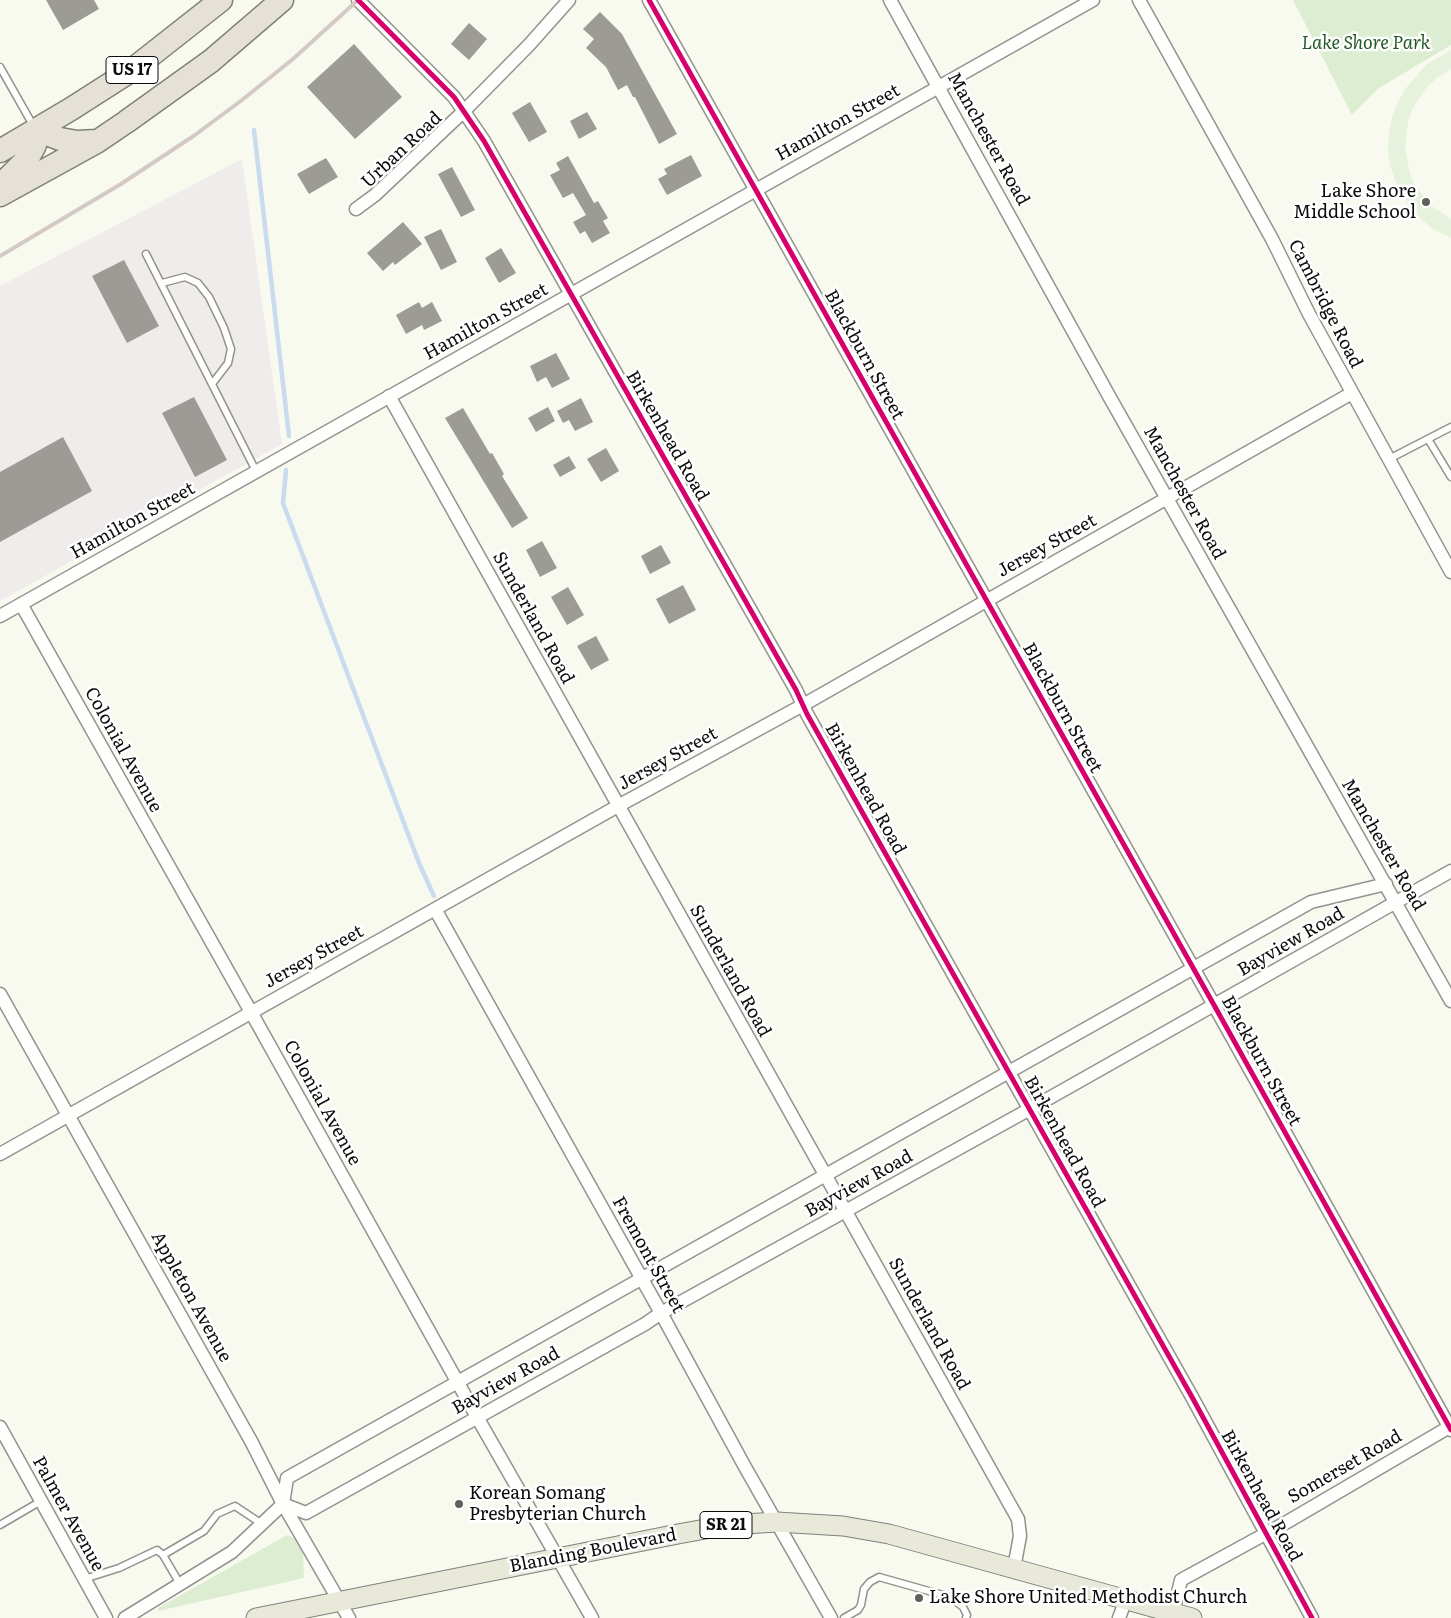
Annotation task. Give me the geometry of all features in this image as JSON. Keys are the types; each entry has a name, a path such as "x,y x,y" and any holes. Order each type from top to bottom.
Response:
{"highway":[{"name":"US 17","path":"0,151 132,70 220,0"},
{"name":"US 17","path":"0,195 98,141 211,61 282,0"},
{"path":"0,186 28,158 35,145 36,130 60,140 78,142 98,141"}],"main road":[{"name":"Blanding Boulevard","path":"256,1618 727,1525 777,1522 843,1526 889,1534 1192,1618"}],"street":[{"name":"Birkenhead Road","path":"358,0 454,97 484,141 1030,1109 1312,1618"},
{"name":"Urban Road","path":"356,210 375,195 464,111 529,45 569,0"},
{"name":"Blackburn Street","path":"649,0 1450,1427"},
{"name":"Manchester Road","path":"890,0 1328,785 1451,1001"},
{"name":"Hamilton Street","path":"0,616 1093,0"},
{"name":"Cambridge Road","path":"1139,0 1272,239 1309,314 1451,572"},
{"name":"Jersey Street","path":"0,1154 618,806 803,705 1352,393"},
{"name":"Sunderland Road","path":"389,396 1018,1519 1020,1536 1014,1568"},
{"name":"Colonial Avenue","path":"21,604 456,1381 592,1618"},
{"name":"Bayview Road","path":"1386,884 1311,902 641,1280 456,1381 286,1478 283,1504 306,1513 645,1324 661,1313 1030,1109 1451,871"},
{"name":"Fremont Street","path":"435,909 831,1618"},
{"name":"Appleton Avenue","path":"0,994 251,1441 283,1504 349,1618"},
{"name":"Palmer Avenue","path":"0,1427 106,1618"},
{"name":"Somerset Road","path":"1173,1613 1181,1580 1450,1427"},
{"path":"125,1618 232,1552 283,1504"},
{"path":"1119,1618 1126,1599"}],"lane":[{"path":"0,67 36,130"},
{"path":"146,254 256,471"},
{"path":"162,283 185,277 198,283 209,297 224,328 231,350 228,363 212,384"},
{"path":"1389,459 1451,427"},
{"path":"1428,439 1451,477"},
{"path":"0,1524 41,1501"},
{"path":"162,1555 204,1531 217,1514 235,1506 262,1524"},
{"path":"84,1580 119,1568 157,1550 180,1584"},
{"path":"844,1618 858,1610 861,1605 864,1589 870,1582 879,1577 950,1597 963,1607 967,1615 966,1618"}],"shaded area":[{"path":"242,159 282,444 0,601 0,286"}],"green space":[{"name":"Lake Shore Park","path":"1293,0 1451,0 1451,45 1379,88 1352,115"},
{"path":"1451,50 1451,69 1426,88 1412,110 1408,122 1405,148 1410,174 1416,187 1433,207 1451,219 1451,238 1433,229 1410,207 1395,180 1390,166 1388,149 1392,117 1405,89 1426,65"},
{"path":"287,1535 294,1538 303,1553 304,1578 158,1611 158,1608"}],"building":[{"path":"46,0 94,0 99,9 63,30"},
{"path":"600,12 622,34 677,134 659,144 627,85 618,90 606,67 586,48 594,39 583,29"},
{"path":"469,23 487,39 469,60 451,44"},
{"path":"354,44 402,97 355,139 307,87"},
{"path":"530,102 547,132 529,142 512,113"},
{"path":"587,112 597,129 579,139 570,121"},
{"path":"691,155 702,176 667,195 658,179 667,174 664,169"},
{"path":"568,156 594,203 598,201 608,218 603,221 610,233 592,243 585,231 580,234 573,222 586,215 573,193 563,198 550,175 560,170 556,163"},
{"path":"326,158 338,177 309,194 297,174"},
{"path":"452,167 475,210 461,217 438,174"},
{"path":"403,222 422,244 395,265 393,262 383,271 367,253"},
{"path":"441,229 457,262 441,270 424,237"},
{"path":"501,248 516,273 499,283 485,258"},
{"path":"124,260 159,326 127,343 92,276"},
{"path":"419,302 422,308 432,302 442,321 424,330 422,325 406,334 396,315"},
{"path":"556,353 570,379 552,388 546,377 537,382 530,366"},
{"path":"194,397 227,460 195,477 162,413"},
{"path":"581,398 593,422 575,431 569,420 563,423 557,411"},
{"path":"548,407 555,421 536,432 528,418"},
{"path":"463,408 490,454 492,453 504,474 502,476 528,518 512,528 445,418"},
{"path":"63,437 92,491 0,542 0,472"},
{"path":"606,448 619,471 601,482 587,459"},
{"path":"569,456 576,468 560,477 553,465"},
{"path":"542,541 557,568 540,577 526,550"},
{"path":"661,545 671,563 650,574 641,556"},
{"path":"683,585 696,610 669,624 656,599"},
{"path":"568,587 584,615 567,625 551,597"},
{"path":"596,636 609,660 591,670 577,646"}],"waterway":[{"path":"254,130 289,436"},
{"path":"286,470 283,503 419,863 434,896"}],"railway":[{"path":"0,256 121,184 195,135 293,59 358,0"}],"cycle path":[{"path":"358,0 454,97 484,141 796,690 807,714 1192,1397 1312,1618"},
{"path":"649,0 1451,1430"}],"place":[{"name":"Lake Shore Middle School","path":"1426,202"},
{"name":"Korean Somang Presbyterian Church","path":"459,1504"},
{"name":"Lake Shore United Methodist Church","path":"919,1598"}]}
